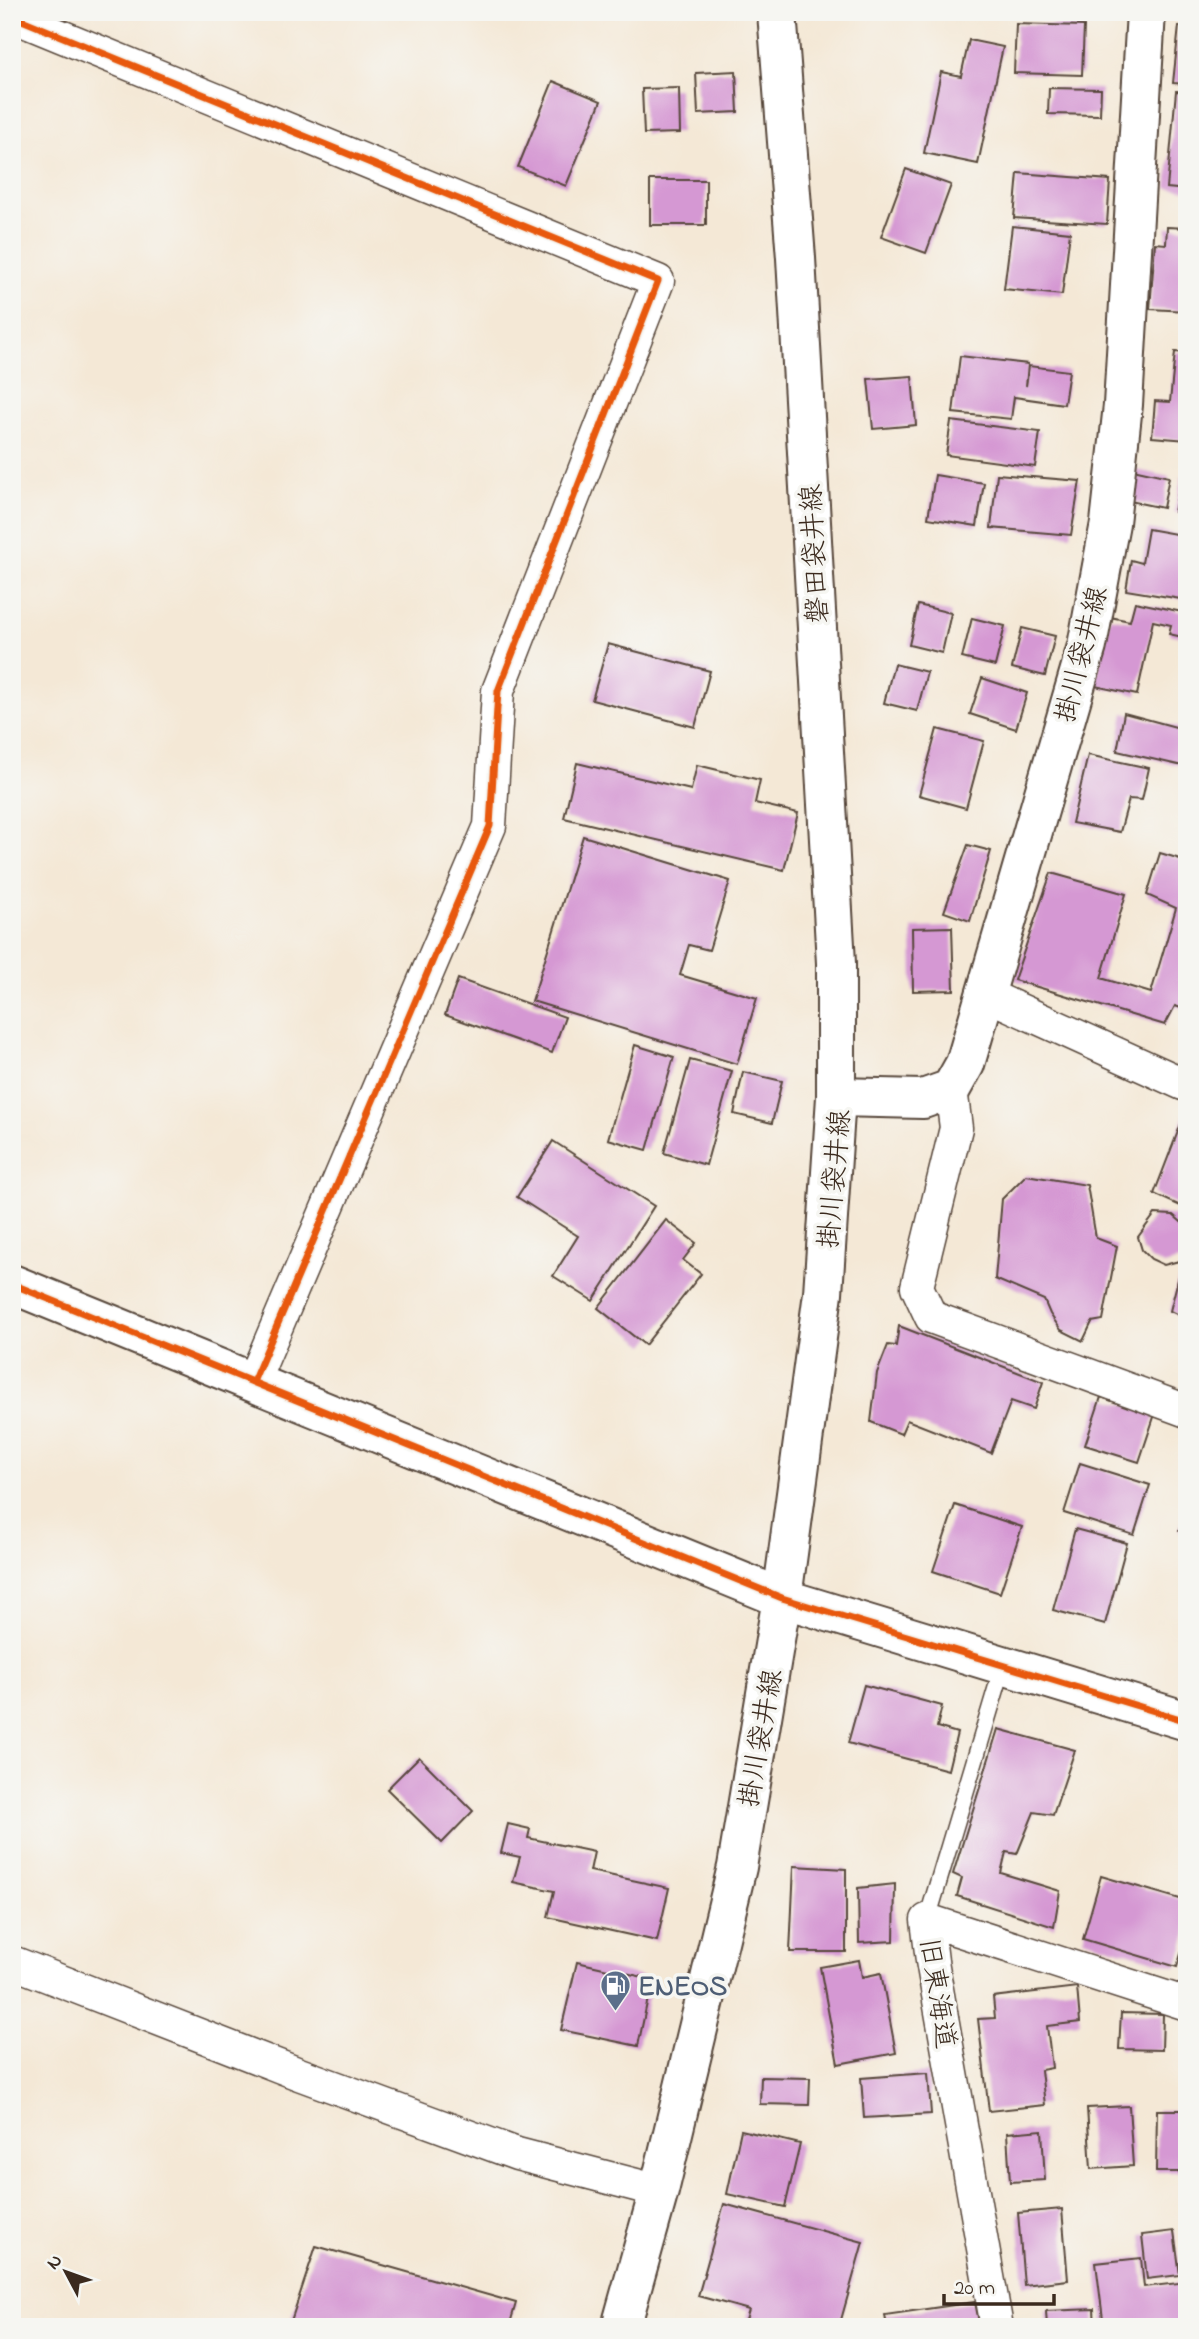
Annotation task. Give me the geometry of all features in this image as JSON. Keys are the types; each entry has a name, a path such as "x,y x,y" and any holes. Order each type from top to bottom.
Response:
{"main road":[{"name":"磐田袋井線","path":"776,12 797,272 835,949 836,1097"},
{"name":"掛川袋井線","path":"621,2327 659,2190 737,1867 782,1598 823,1293 836,1097 923,1099 951,1089 965,1064 1087,646 1110,523 1123,405 1146,12"},
{"path":"12,1284 782,1598 1187,1721"}],"street":[{"path":"12,16 658,281 498,691 490,826 253,1382"},
{"path":"985,994 1187,1084"},
{"path":"951,1089 956,1128 917,1287 932,1317 1187,1411"},
{"path":"927,1920 1187,2004"},
{"name":"旧東海道","path":"927,1920 997,2327"},
{"path":"12,1962 299,2074 517,2154 659,2190"}],"lane":[{"name":"旧東海道","path":"927,1920 1003,1666"}],"building":[{"path":"1030,12 1111,12 1111,19 1031,18"},
{"path":"1016,24 1084,26 1082,75 1014,73"},
{"path":"1179,26 1187,27 1187,84 1173,83"},
{"path":"969,40 1003,47 978,164 924,153 941,72 961,76"},
{"path":"736,71 738,112 698,114 696,73"},
{"path":"553,81 601,101 566,186 518,167"},
{"path":"679,88 680,133 644,134 642,89"},
{"path":"1049,88 1101,89 1100,115 1048,114"},
{"path":"1176,91 1187,92 1187,190 1167,188"},
{"path":"906,169 951,185 926,253 881,237"},
{"path":"1018,173 1110,180 1107,224 1014,218"},
{"path":"650,180 706,180 706,225 650,225"},
{"path":"1012,226 1070,232 1062,295 1004,289"},
{"path":"1167,227 1187,228 1187,311 1150,309 1155,243 1166,244"},
{"path":"1175,352 1187,353 1187,440 1152,437 1155,401 1170,402"},
{"path":"960,356 1028,364 1026,386 1029,366 1069,371 1064,404 1014,397 1011,419 953,413"},
{"path":"912,376 916,425 873,429 868,379"},
{"path":"951,421 1040,432 1035,467 946,455"},
{"path":"1133,469 1169,477 1163,508 1125,500"},
{"path":"997,474 1080,481 1071,535 991,528"},
{"path":"935,475 984,483 977,526 928,518"},
{"path":"1182,476 1187,477 1187,515 1174,512"},
{"path":"1148,529 1187,536 1187,600 1126,590 1131,560 1142,563"},
{"path":"1135,602 1187,613 1187,638 1169,634 1171,625 1153,621 1137,695 1095,686 1110,617 1130,621"},
{"path":"918,605 951,613 942,653 909,645"},
{"path":"972,618 1005,626 995,666 962,658"},
{"path":"1022,628 1055,636 1045,676 1012,668"},
{"path":"608,644 710,671 695,727 592,700"},
{"path":"894,664 927,672 917,711 884,703"},
{"path":"982,678 1027,693 1016,729 970,714"},
{"path":"1124,713 1187,730 1187,767 1117,751"},
{"path":"937,729 984,741 966,808 919,795"},
{"path":"1088,755 1149,768 1142,800 1129,799 1120,832 1072,823"},
{"path":"577,763 691,790 697,765 760,780 755,803 798,813 784,870 564,818"},
{"path":"583,836 730,881 709,950 689,945 680,975 757,998 737,1064 532,1001"},
{"path":"968,845 991,851 970,921 944,912"},
{"path":"1160,853 1187,861 1187,1010 1175,1006 1165,1025 1014,980 1051,873 1126,894 1101,978 1151,993 1176,908 1147,895"},
{"path":"952,927 954,990 913,991 912,928"},
{"path":"458,979 565,1017 552,1053 445,1015"},
{"path":"635,1045 674,1057 647,1150 608,1139"},
{"path":"690,1060 732,1071 706,1165 664,1153"},
{"path":"743,1072 782,1081 772,1123 734,1114"},
{"path":"1187,1108 1187,1209 1154,1194"},
{"path":"553,1141 654,1206 593,1301 553,1276 578,1236 517,1197"},
{"path":"1026,1175 1087,1185 1096,1238 1117,1246 1103,1320 1092,1322 1083,1341 1061,1330 1044,1300 995,1279 1002,1199"},
{"path":"1155,1214 1173,1215 1187,1227 1187,1319 1170,1311 1183,1260 1164,1265 1151,1259 1142,1250 1138,1237"},
{"path":"666,1220 696,1243 683,1260 701,1274 645,1345 598,1308"},
{"path":"899,1326 1043,1382 1034,1409 1011,1401 991,1453 907,1420 901,1434 871,1422 877,1373 888,1345 896,1346"},
{"path":"1101,1397 1155,1414 1139,1462 1085,1445"},
{"path":"1080,1463 1150,1485 1134,1535 1064,1513"},
{"path":"955,1505 1022,1527 1000,1593 933,1571"},
{"path":"1187,1509 1187,1534 1179,1531"},
{"path":"1075,1529 1127,1543 1105,1624 1053,1610"},
{"path":"864,1685 942,1706 937,1727 957,1733 948,1770 848,1743"},
{"path":"998,1729 1075,1750 1053,1815 1034,1812 1017,1854 1006,1852 1001,1873 1060,1891 1054,1927 957,1896 962,1878 953,1874"},
{"path":"419,1757 473,1811 442,1843 387,1789"},
{"path":"508,1824 530,1829 528,1838 594,1852 590,1871 669,1888 657,1941 548,1917 554,1891 513,1882 520,1857 501,1853"},
{"path":"794,1866 846,1869 846,1952 790,1952"},
{"path":"1101,1876 1187,1901 1187,1934 1177,1967 1083,1939"},
{"path":"895,1884 894,1941 859,1943 858,1888"},
{"path":"859,1960 862,1977 881,1973 896,2053 838,2064 820,1967"},
{"path":"577,1962 652,1979 638,2046 561,2030"},
{"path":"1077,1987 1080,2022 1047,2026 1052,2068 1041,2070 1045,2105 989,2111 978,2019 995,2018 993,1997"},
{"path":"1121,2013 1163,2014 1162,2050 1119,2049"},
{"path":"928,2073 931,2114 864,2118 861,2078"},
{"path":"761,2077 810,2078 809,2105 760,2104"},
{"path":"1129,2106 1133,2166 1091,2169 1087,2108"},
{"path":"1157,2110 1187,2110 1187,2172 1156,2172"},
{"path":"741,2130 800,2144 785,2207 727,2194"},
{"path":"1042,2130 1045,2180 1010,2182 1007,2133"},
{"path":"724,2204 863,2242 839,2327 744,2327 749,2310 698,2296"},
{"path":"1062,2209 1068,2280 1024,2285 1018,2213"},
{"path":"1174,2231 1180,2275 1147,2279 1142,2235"},
{"path":"316,2246 516,2303 509,2327 289,2327"},
{"path":"1141,2258 1144,2287 1187,2282 1187,2327 1104,2327 1096,2263"},
{"path":"975,2302 980,2327 887,2327 885,2315"},
{"path":"1094,2309 1095,2327 1047,2327 1046,2311"}],"cycle path":[{"path":"12,16 658,281 498,691 490,826 253,1382"},
{"path":"12,1284 782,1598 1187,1721"}],"place":[{"name":"ENEOS","path":"615,2012"}]}
